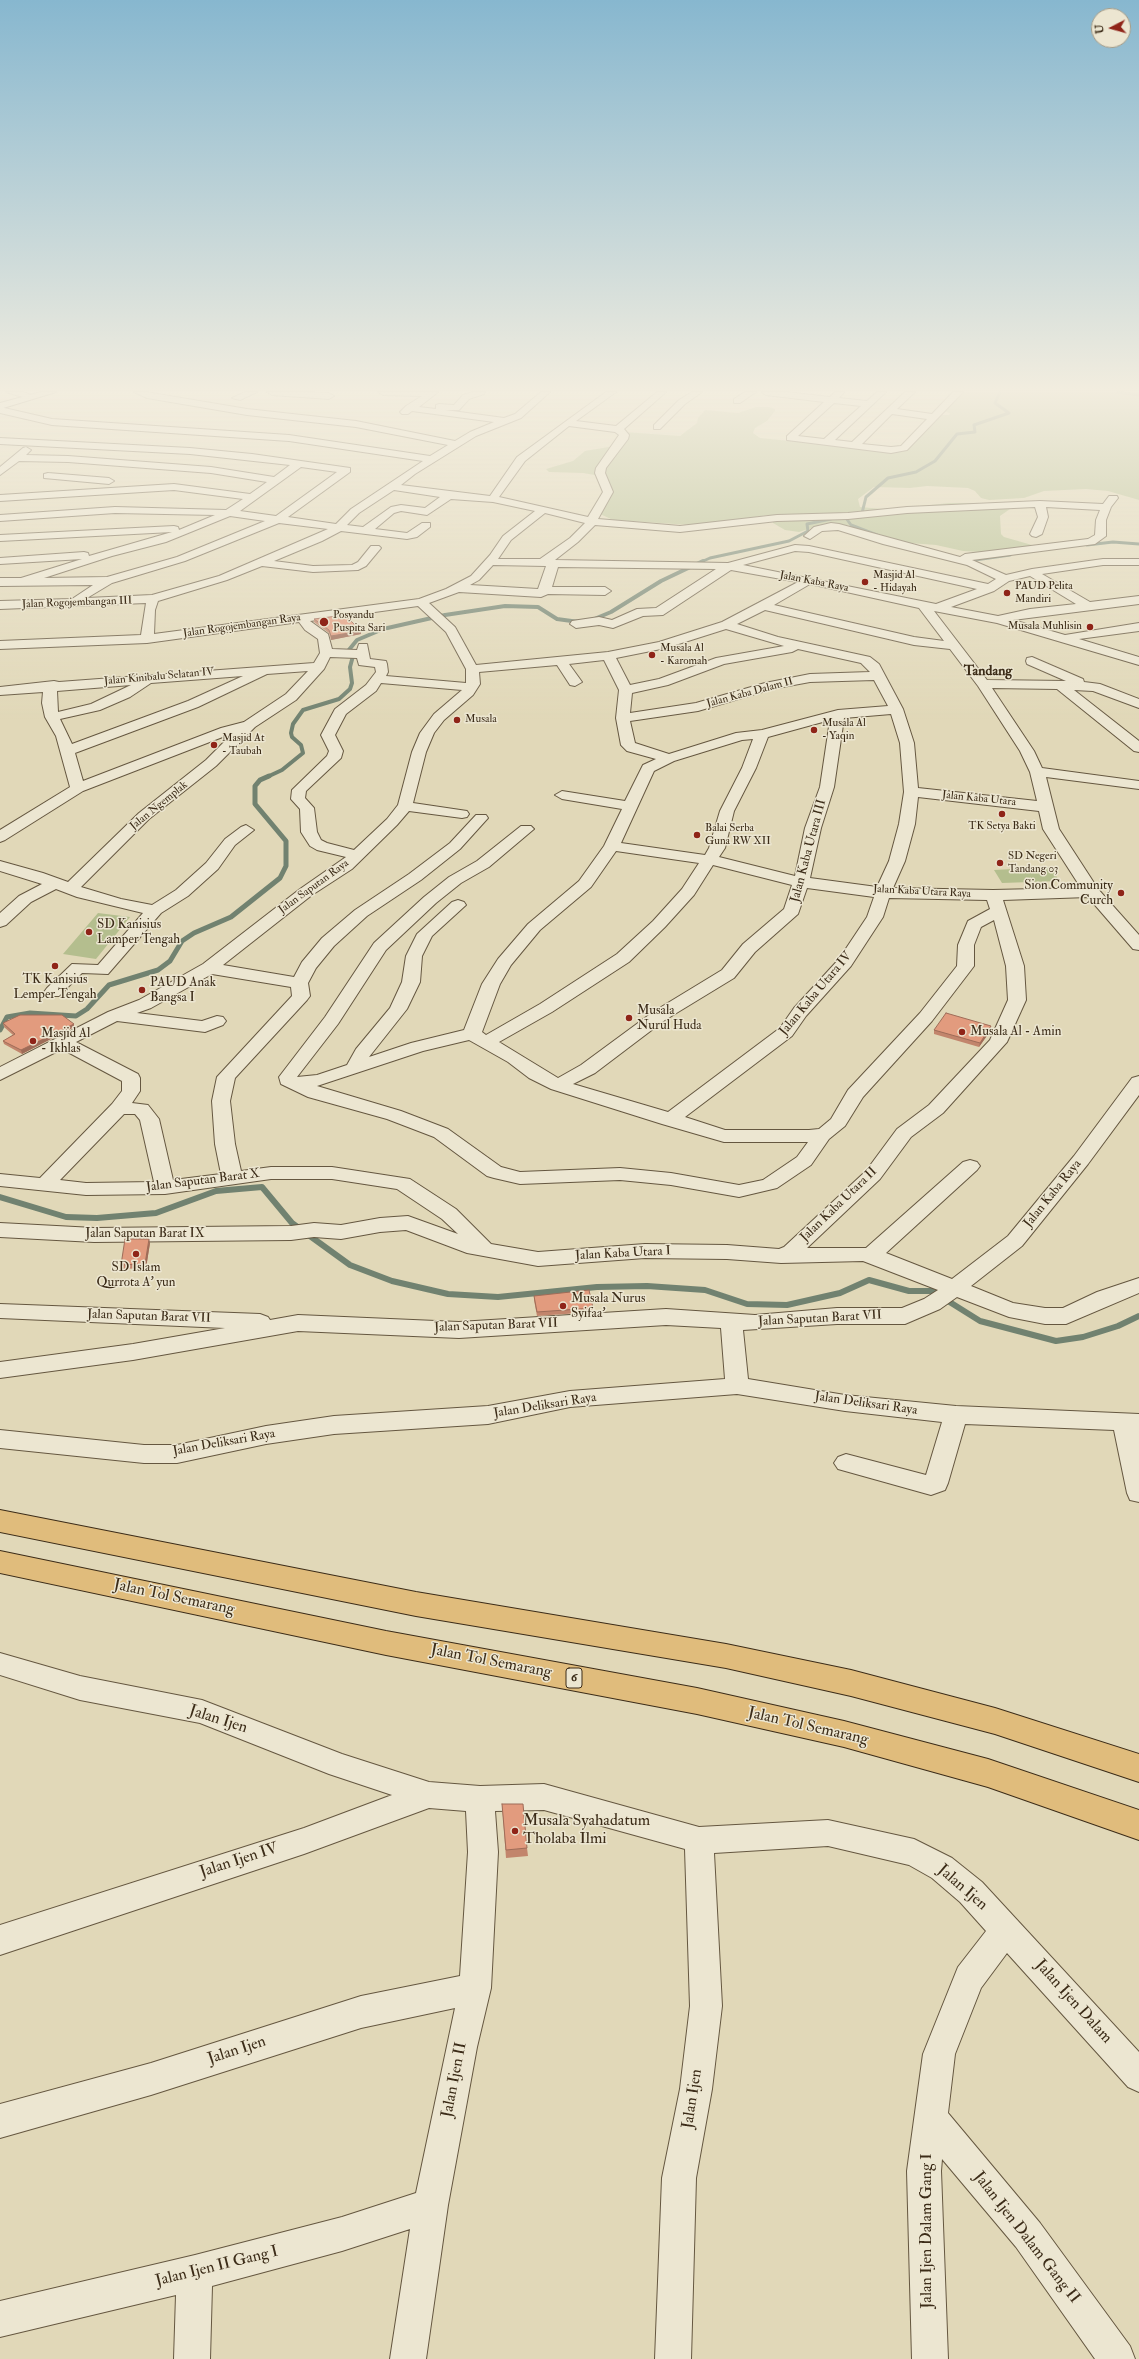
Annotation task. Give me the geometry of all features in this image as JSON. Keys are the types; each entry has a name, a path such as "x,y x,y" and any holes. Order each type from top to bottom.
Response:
{"highway":[{"path":"0,1521 416,1604 726,1656 843,1681 995,1721 1139,1768"},
{"name":"Jalan Tol Semarang","path":"0,1562 386,1643 697,1701 828,1731 988,1773 1065,1798 1139,1825"}],"street":[{"path":"26,580 108,554 156,542 228,513 243,502"},
{"path":"76,602 80,597 108,581 181,559 277,520 302,502"},
{"path":"338,528 355,511 369,502"},
{"path":"365,531 391,510 401,508 427,512 440,502"},
{"path":"509,502 544,509 592,522 654,528 696,528 777,518 848,516 890,513 907,510 1040,504 1106,507"},
{"path":"545,590 549,563 592,522 594,514 602,502"},
{"path":"1005,579 965,557 1091,542 1100,536 1101,520 1110,502"},
{"path":"1036,534 1043,517 1040,504"},
{"path":"0,518 144,509 228,513 410,536 426,525"},
{"name":"Jalan Rogojembangan Raya","path":"0,645 146,638 421,602 458,588 474,578 489,562 507,538 544,509"},
{"path":"810,536 818,529 831,526 839,527 887,542 970,561"},
{"name":"Jalan Rogojembangan III","path":"0,605 153,599 222,578 297,548 338,528"},
{"path":"0,538 76,533 190,529"},
{"path":"261,562 313,569 354,568 362,564 375,548"},
{"path":"576,624 599,621 613,624 641,612 659,612 729,566 789,549 805,549 990,588"},
{"path":"0,561 108,554"},
{"name":"Jalan Kaba Raya","path":"489,562 729,566 808,580 923,606 939,607 999,620 1139,661"},
{"path":"939,607 990,588 1005,579 1032,572 1104,562 1139,562"},
{"path":"299,582 313,569"},
{"path":"1032,572 1043,581 1088,606"},
{"path":"1043,581 1104,574 1139,572"},
{"path":"0,582 26,580 108,581"},
{"path":"472,669 608,656 662,645 726,626 798,588 808,580"},
{"path":"458,588 533,593 543,592 545,590 605,591"},
{"path":"146,638 148,610 153,599"},
{"path":"999,620 1030,613 1139,600"},
{"path":"421,602 452,630 472,669 471,687 468,692 439,717 427,733 418,752 406,806 462,814"},
{"path":"764,606 914,641 954,646"},
{"path":"923,606 983,684 1026,751 1037,772 1047,807 1051,829 1092,892 1139,945"},
{"path":"302,618 309,627 324,637 322,659"},
{"name":"Jalan Kaba Utara IV","path":"669,1120 786,1032 800,1012 850,956 875,917 883,893 897,861 906,824 910,792 907,743 896,709 874,667 865,660 726,626"},
{"path":"1062,638 1139,627"},
{"path":"626,690 663,682 721,661 804,646"},
{"name":"Jalan Kinibalu Selatan IV","path":"0,691 54,685 148,680 269,668 363,650 364,662 382,665 379,679"},
{"path":"608,656 626,690 622,718 627,742 632,748 669,758"},
{"name":"Jalan Ngemplak","path":"0,922 25,899 62,886 144,816 191,780 250,724 291,697 322,659"},
{"path":"561,661 575,682"},
{"path":"1032,661 1087,686"},
{"path":"67,752 193,704 269,668"},
{"name":"Jalan Kaba Dalam II","path":"622,718 647,716 698,707 770,686 810,678 879,676"},
{"path":"358,855 322,847 315,843 309,832 307,808 298,799 302,788 334,758 336,751 328,735 340,712 379,679 471,687"},
{"path":"52,717 95,707 125,694 148,680"},
{"path":"983,684 1087,686 1102,689 1139,704"},
{"path":"54,685 50,690 49,703 52,717 63,736 78,788"},
{"path":"1060,685 1139,748"},
{"path":"479,1038 491,984 504,964 534,927 585,884 612,846 648,768 669,758 741,736 762,734 838,714 896,709"},
{"name":"Jalan Kaba Utara III","path":"558,1084 588,1069 659,1016 728,974 749,948 779,924 792,911 801,882 813,828 827,786 838,714"},
{"name":"Jalan Ngemplak","path":"0,837 78,788 226,731 250,724"},
{"path":"526,829 483,864 455,880 430,900 380,947 332,1020 288,1077 288,1080 293,1083 300,1084 333,1077 417,1047 479,1038 546,1008 623,958 669,914 688,892 710,860 717,848 727,810 749,768 762,734"},
{"path":"1037,772 1139,785"},
{"name":"Jalan Kaba Utara","path":"910,792 1047,807"},
{"path":"562,795 630,806"},
{"name":"Jalan Saputan Raya","path":"0,1074 114,1016 145,1004 209,968 306,892 346,866 406,806"},
{"path":"232,1177 225,1144 221,1101 226,1077 289,1012 301,996 299,983 308,966 328,942 361,913 415,877 455,846 481,818"},
{"path":"52,992 78,968 102,970 155,910 182,893 212,866 230,842 246,830"},
{"name":"Jalan Kaba Utara Raya","path":"612,846 710,860 801,882 883,893 996,903 1092,892"},
{"path":"0,866 120,904 155,910"},
{"path":"300,1084 315,1093 394,1115 441,1133 494,1172 520,1178 620,1174 671,1179 739,1191 754,1189 770,1184 804,1161 824,1134 838,1122 855,1094 926,1017 965,966 966,945 974,924 996,903"},
{"name":"Jalan Kaba Utara II","path":"781,1256 791,1252 873,1175 904,1133 936,1109 998,1042 1017,1000 1015,966 996,903"},
{"path":"354,1070 362,1053 398,1009 411,982 414,956 425,934 458,905"},
{"path":"209,968 299,983"},
{"path":"114,1016 205,1027 217,1021"},
{"path":"479,1038 536,1074 558,1084 586,1095 724,1136 824,1134"},
{"path":"45,1184 119,1108 131,1091 131,1078 62,1042"},
{"name":"Jalan Kaba Raya","path":"953,1289 1015,1241 1081,1160 1139,1082"},
{"path":"119,1108 141,1109 149,1119 165,1188"},
{"path":"871,1255 970,1166"},
{"name":"Jalan Saputan Barat X","path":"0,1180 86,1189 165,1188 232,1177 271,1173 332,1173 403,1183 448,1214 481,1245 482,1249"},
{"name":"Jalan Kaba Utara I","path":"291,1232 314,1230 341,1232 380,1225 408,1223 482,1249 538,1258 645,1251 727,1252 781,1256 871,1255 953,1289 1009,1310 1045,1316 1066,1316 1105,1297 1139,1285"},
{"name":"Jalan Saputan Barat IX","path":"0,1230 94,1235 291,1232"},
{"name":"Jalan Saputan Barat VII","path":"0,1311 459,1330 666,1317 755,1323 837,1316 905,1316 932,1304 953,1289"},
{"path":"731,1321 737,1386"},
{"name":"Jalan Saputan Barat VII","path":"0,1370 133,1352 298,1323"},
{"name":"Jalan Deliksari Raya","path":"0,1439 144,1454 177,1454 266,1435 334,1425 488,1415 570,1399 737,1386 845,1403 956,1415 1131,1422"},
{"path":"846,1463 931,1486 936,1483 956,1415"},
{"path":"1131,1422 1139,1493"},
{"name":"Jalan Ijen","path":"0,1664 80,1688 202,1712 339,1765 430,1795"},
{"name":"Jalan Ijen IV","path":"0,1940 304,1841 430,1795 480,1799"},
{"name":"Jalan Ijen","path":"480,1799 544,1797 699,1840 828,1833 914,1853 942,1868 971,1892 1006,1930"},
{"name":"Jalan Ijen II","path":"408,2359 431,2205 460,2047 475,1988 483,1852 480,1799"},
{"name":"Jalan Ijen","path":"673,2359 679,2178 696,2089 706,2006 699,1840"},
{"name":"Jalan Ijen Dalam","path":"1006,1930 1139,2076"},
{"name":"Jalan Ijen Dalam Gang I","path":"930,2359 924,2171 939,2054 969,1978 1006,1930"},
{"name":"Jalan Ijen","path":"0,2121 151,2079 361,2012 475,1988"},
{"name":"Jalan Ijen Dalam Gang II","path":"931,2119 1028,2235 1117,2359"},
{"name":"Jalan Ijen II Gang I","path":"0,2319 195,2273 342,2234 431,2205"},
{"path":"192,2359 195,2273"}],"green space":[{"path":"605,502 859,502 860,507 907,511 921,506 949,503 1009,503 1010,509 1000,516 1001,534 1004,537 1032,545 1027,548 981,552 963,551 936,545 909,543 871,534 858,527 828,523 799,532 785,530 773,523 773,517 767,515 706,526 613,520 600,514 601,508"},
{"path":"1051,867 1059,881 1002,883 994,870"},
{"path":"98,913 130,917 96,959 63,954"}],"building":[{"path":"345,615 361,631 331,636 329,630 314,619"},
{"name":"Musala Al - Amin","path":"946,1013 991,1026 980,1043 934,1030"},
{"name":"Masjid Al - Ikhlas","path":"20,1015 62,1015 74,1024 21,1050 3,1041 15,1034 3,1023"},
{"name":"SD Islam Qurrota A' yun","path":"125,1239 149,1239 145,1264 121,1265"},
{"name":"Musala Nurus Syifaa'","path":"589,1290 593,1308 537,1312 534,1296"},
{"name":"Musala Syahadatum Tholaba Ilmi","path":"502,1804 523,1804 527,1848 506,1850"}],"waterway":[{"path":"861,517 865,502"},
{"path":"846,518 851,525 877,535"},
{"path":"701,562 710,558 789,541 808,531 807,524 831,519"},
{"path":"1087,545 1113,542 1139,544"},
{"path":"968,561 1010,555"},
{"path":"592,620 611,612 661,581 703,561"},
{"path":"267,777 282,770 303,753 301,745 292,737 291,733 293,724 303,710 339,699 350,689 352,683 350,667 353,656 348,651 357,640 383,629 445,615 505,606 538,607 557,619 579,622"},
{"path":"0,1030 7,1017 30,1013 76,1016 87,1009 109,985 158,970 170,961 182,941 194,933 231,917 280,878 286,866 286,841 255,804 255,786 260,780 269,776"},
{"path":"0,1197 66,1217 97,1218 156,1213 216,1191 262,1187 292,1223 350,1265 392,1281 448,1294 498,1297 597,1287 647,1286 705,1290 747,1304 787,1305 840,1293 869,1280 909,1291 932,1291 980,1321 1056,1341 1083,1337 1118,1326 1139,1316"}],"place":[{"name":"Masjid Al - Hidayah","path":"865,582"},
{"name":"PAUD Pelita Mandiri","path":"1007,593"},
{"name":"Posyandu Puspita Sari","path":"324,622"},
{"name":"Musala Muhlisin","path":"1090,627"},
{"name":"Musala Al - Karomah","path":"652,655"},
{"name":"Musala","path":"457,720"},
{"name":"Musala Al - Yaqin","path":"814,730"},
{"name":"Masjid At - Taubah","path":"214,745"},
{"name":"TK Setya Bakti","path":"1002,814"},
{"name":"Balai Serba Guna RW XII","path":"697,835"},
{"name":"SD Negeri Tandang 03","path":"1000,863"},
{"name":"Sion Community Curch","path":"1121,893"},
{"name":"SD Kanisius Lamper Tengah","path":"89,932"},
{"name":"TK Kanisius Lemper Tengah","path":"55,966"},
{"name":"PAUD Anak Bangsa I","path":"142,990"},
{"name":"Musala Nurul Huda","path":"629,1018"},
{"name":"Musala Al - Amin","path":"962,1032"},
{"name":"Masjid Al - Ikhlas","path":"33,1041"},
{"name":"SD Islam Qurrota A' yun","path":"136,1254"},
{"name":"Musala Nurus Syifaa'","path":"563,1306"},
{"name":"Musala Syahadatum Tholaba Ilmi","path":"515,1831"}],"district":[{"name":"Tandang","path":"988,672"}]}
